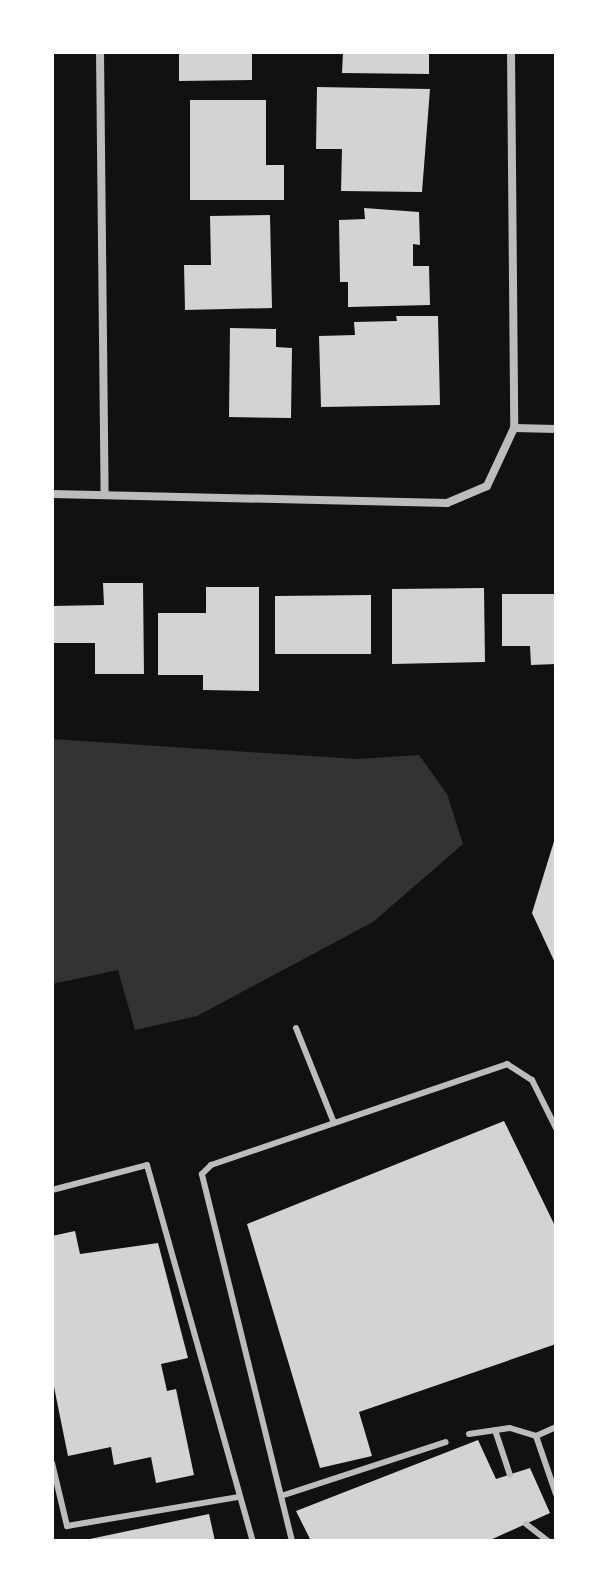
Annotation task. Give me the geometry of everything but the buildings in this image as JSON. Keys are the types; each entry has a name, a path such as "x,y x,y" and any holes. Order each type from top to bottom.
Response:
{"street":[{"path":"100,52 105,494"},
{"path":"52,494 447,503 487,486 514,428 511,52"},
{"path":"514,428 556,429"}],"lane":[{"path":"296,1028 334,1123"},
{"path":"292,1541 284,1495 202,1174 211,1165 507,1064 532,1080 556,1128"},
{"path":"52,1190 147,1165 238,1497 253,1541"},
{"path":"469,1434 495,1430 536,1436 556,1427"},
{"path":"495,1430 510,1475"},
{"path":"536,1436 556,1494"},
{"path":"284,1495 446,1442"},
{"path":"52,1463 67,1526 238,1497"},
{"path":"526,1524 548,1541"}],"shaded area":[{"path":"52,739 357,759 419,755 447,794 463,844 373,922 197,1016 135,1030 118,970 52,984"}]}
